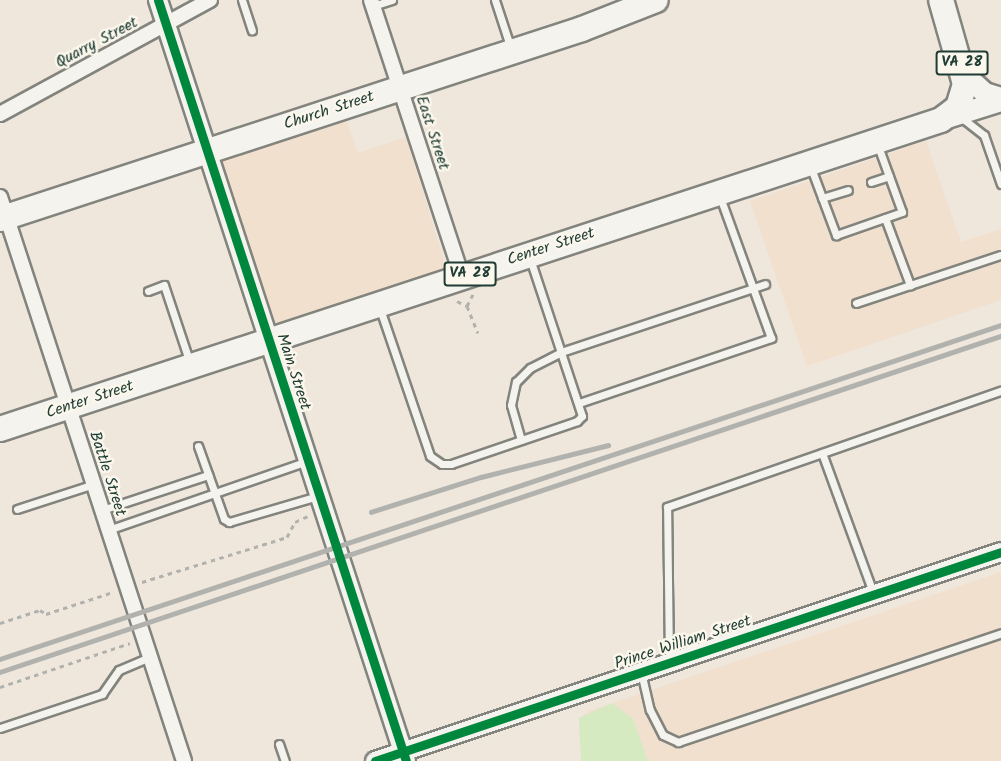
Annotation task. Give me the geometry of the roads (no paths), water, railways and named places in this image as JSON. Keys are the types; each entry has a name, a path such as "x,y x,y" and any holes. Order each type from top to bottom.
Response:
{"highway":[{"name":"Church Street","path":"2,211 207,151 512,51 656,0"},
{"name":"VA 28","path":"940,0 965,75 958,106 949,117"},
{"name":"Center Street","path":"0,429 949,117"}],"main road":[{"name":"Center Street","path":"965,75 985,93 1001,99"},
{"name":"Center Street","path":"949,117 1001,99"}],"street":[{"name":"Main Street","path":"158,0 266,341 404,756"},
{"name":"Quarry Street","path":"0,114 210,0"},
{"name":"East Street","path":"372,3 462,277"},
{"name":"Battle Street","path":"2,211 184,761"},
{"name":"Prince William Street","path":"375,761 404,756 641,672 1001,552"}],"lane":[{"path":"242,0 252,30"},
{"path":"372,3 392,0"},
{"path":"496,2 512,51"},
{"path":"949,117 984,135 1001,184"},
{"path":"810,163 836,235 902,212 876,141"},
{"path":"872,182 889,176"},
{"path":"822,198 848,190"},
{"path":"579,404 771,338 718,192"},
{"path":"885,218 909,285"},
{"path":"378,304 430,456 442,465 451,464 576,421 582,413 528,254"},
{"path":"856,303 1000,255"},
{"path":"148,291 164,285 191,366"},
{"path":"521,440 511,405 512,391 530,368 561,352 765,285"},
{"path":"669,663 667,507 1001,391"},
{"path":"198,446 214,494 224,519 228,522 320,503"},
{"path":"822,453 874,595"},
{"path":"108,530 307,462"},
{"path":"102,510 208,475"},
{"path":"17,509 94,484"},
{"path":"641,672 650,710 663,735 678,742 1001,633"},
{"path":"0,728 102,694 120,670 150,657"},
{"path":"279,744 285,761"}],"railway":[{"path":"0,659 1001,325"},
{"path":"0,672 1001,336"},
{"path":"371,512 481,477 608,445"}]}
